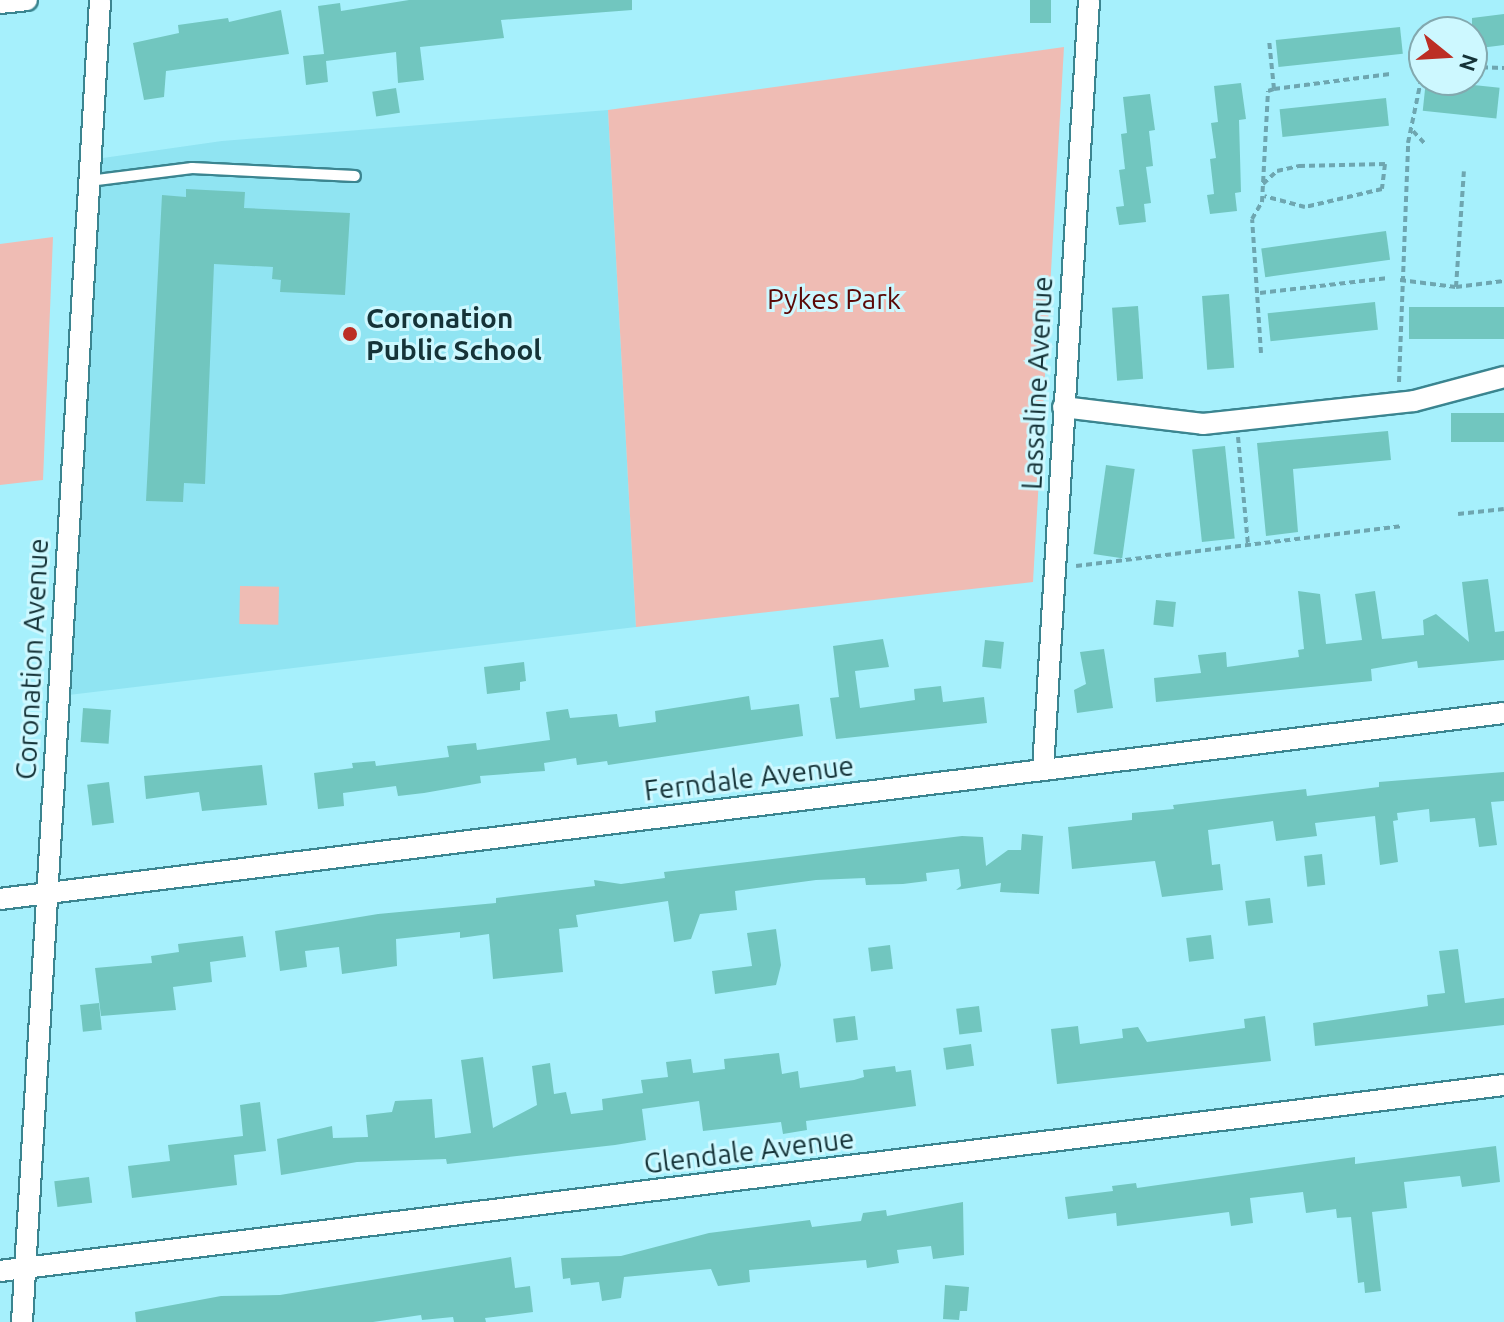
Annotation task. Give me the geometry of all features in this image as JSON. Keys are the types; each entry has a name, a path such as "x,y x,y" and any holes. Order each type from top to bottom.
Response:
{"street":[{"path":"0,3 27,0"},
{"name":"Coronation Avenue","path":"22,1322 100,0"},
{"name":"Lassaline Avenue","path":"1043,770 1089,0"},
{"path":"1063,407 1203,424 1414,401 1504,377"},
{"name":"Ferndale Avenue","path":"0,899 1504,713"},
{"name":"Glendale Avenue","path":"0,1271 1504,1085"}],"lane":[{"path":"89,181 192,168 355,176"}],"path":[{"path":"1269,40 1274,89"},
{"path":"1260,293 1252,219 1263,196 1268,91 1390,74"},
{"path":"1400,388 1400,280 1408,143 1419,96"},
{"path":"1413,131 1426,145"},
{"path":"1263,184 1277,171 1299,166 1385,164 1382,189 1305,207 1263,196"},
{"path":"1456,287 1464,171"},
{"path":"1261,353 1254,294 1388,278"},
{"path":"1400,280 1456,287 1504,281"},
{"path":"1237,431 1248,545"},
{"path":"1458,514 1504,509"},
{"path":"1070,567 1401,526"}],"shaded area":[{"name":"Coronation Public School","path":"608,110 636,627 52,697 89,160 222,141"}],"green space":[{"name":"Pykes Park","path":"1064,47 1033,582 636,627 608,110"},
{"path":"53,237 43,480 0,485 0,244"},
{"path":"240,586 279,587 278,625 239,624"}],"building":[{"path":"409,0 632,0 632,10 501,20 504,38 420,47 424,80 398,83 396,52 326,61 328,82 306,85 303,56 324,54 318,6 340,3 341,11"},
{"path":"1030,0 1051,0 1051,23 1030,23"},
{"path":"281,10 289,54 166,71 164,97 144,100 133,43 179,33 178,25 228,18 229,22"},
{"path":"1504,14 1504,45 1488,47 1488,16"},
{"path":"1400,27 1403,54 1279,67 1276,40"},
{"path":"1241,83 1246,119 1239,120 1241,192 1235,193 1237,211 1210,214 1207,195 1214,194 1210,159 1216,158 1211,123 1218,122 1214,86"},
{"path":"1488,87 1500,88 1496,119 1423,111 1424,96 1488,96"},
{"path":"396,88 400,113 376,116 372,92"},
{"path":"1150,94 1155,130 1149,131 1153,166 1146,167 1151,203 1144,204 1146,222 1119,225 1116,207 1124,206 1119,170 1125,169 1121,134 1127,133 1123,97"},
{"path":"1386,98 1389,126 1283,137 1280,109"},
{"path":"186,189 245,192 244,208 350,213 345,295 280,292 281,280 272,279 273,267 214,264 205,484 184,483 183,502 146,501 162,195 186,197"},
{"path":"1386,231 1390,260 1265,277 1261,249"},
{"path":"1229,294 1234,368 1207,370 1202,296"},
{"path":"1375,302 1378,330 1271,341 1268,313"},
{"path":"1138,306 1143,379 1117,381 1112,308"},
{"path":"1409,307 1504,307 1504,339 1409,339"},
{"path":"1451,413 1504,413 1504,442 1451,442"},
{"path":"1388,431 1391,460 1293,469 1298,532 1266,536 1257,443"},
{"path":"1225,446 1235,538 1202,542 1192,449"},
{"path":"1106,465 1135,469 1122,558 1093,554"},
{"path":"1488,579 1495,632 1504,631 1504,660 1418,668 1417,661 1371,669 1372,681 1156,702 1154,678 1201,673 1198,655 1226,652 1227,667 1299,657 1298,650 1304,649 1298,591 1320,594 1326,644 1362,640 1355,594 1375,591 1382,639 1424,635 1423,620 1436,614 1469,642 1462,582"},
{"path":"1156,600 1176,602 1173,627 1153,625"},
{"path":"883,639 889,667 855,671 860,708 915,700 914,689 941,686 943,702 984,697 987,723 836,739 830,698 839,697 833,646"},
{"path":"985,640 1004,642 1001,669 982,667"},
{"path":"1104,649 1113,708 1077,713 1074,690 1086,684 1080,652"},
{"path":"524,662 526,681 520,682 520,690 487,694 484,667"},
{"path":"749,696 751,710 799,704 803,736 608,765 607,761 577,765 576,758 544,763 545,771 480,776 481,783 424,793 398,796 396,786 343,793 344,806 318,809 314,773 353,768 352,763 375,761 376,766 449,757 447,746 476,743 477,750 550,740 546,712 568,709 570,718 617,714 619,727 656,722 655,711"},
{"path":"83,708 111,710 109,744 81,742"},
{"path":"262,765 267,805 202,811 199,792 146,799 144,776"},
{"path":"1504,772 1504,801 1491,802 1497,845 1479,847 1475,818 1430,822 1429,809 1397,813 1398,820 1393,821 1398,862 1380,865 1375,816 1315,823 1317,836 1276,841 1273,821 1208,830 1212,865 1220,864 1223,890 1162,897 1155,861 1072,869 1068,827 1132,820 1132,813 1174,809 1173,805 1306,789 1307,796 1379,787 1379,782"},
{"path":"109,782 114,823 92,825 87,785"},
{"path":"1022,834 1043,836 1039,894 1000,892 1001,883 956,890 961,886 959,869 926,873 927,881 903,884 866,885 865,878 816,880 735,891 737,910 700,914 691,939 674,942 668,901 576,915 578,927 559,929 563,972 493,979 489,934 460,938 460,932 396,939 397,966 342,974 339,947 305,951 307,967 280,971 275,931 378,914 496,903 496,898 595,886 594,880 621,884 665,878 664,872 962,836 983,837 986,866 1008,850 1021,850"},
{"path":"1322,854 1325,885 1307,887 1304,856"},
{"path":"1270,898 1273,923 1248,926 1245,901"},
{"path":"776,929 781,965 776,985 715,994 712,971 752,966 747,933"},
{"path":"1211,935 1214,959 1189,962 1186,938"},
{"path":"243,936 246,957 210,962 212,982 173,987 176,1010 101,1016 95,968 152,963 151,956 179,952 178,944"},
{"path":"890,945 893,969 871,972 868,948"},
{"path":"1458,949 1465,1003 1504,998 1504,1025 1315,1046 1313,1023 1428,1006 1427,995 1445,993 1439,951"},
{"path":"99,1003 102,1030 83,1032 80,1005"},
{"path":"979,1006 982,1032 959,1035 956,1009"},
{"path":"855,1016 858,1040 836,1043 833,1019"},
{"path":"1265,1016 1271,1061 1057,1084 1051,1029 1078,1026 1080,1044 1123,1038 1122,1029 1138,1027 1147,1042 1245,1028 1244,1019"},
{"path":"971,1044 974,1066 946,1070 943,1048"},
{"path":"779,1053 782,1074 798,1071 800,1088 854,1080 864,1077 863,1070 895,1066 896,1072 911,1070 916,1106 806,1121 807,1130 783,1134 781,1122 703,1131 699,1101 642,1109 646,1140 447,1164 446,1159 357,1162 281,1175 277,1139 332,1126 333,1138 368,1137 366,1115 392,1112 395,1101 432,1099 435,1138 471,1133 461,1060 483,1057 493,1128 537,1105 532,1066 550,1063 554,1094 566,1092 571,1114 603,1110 602,1099 643,1093 641,1080 668,1077 666,1062 691,1059 693,1073 725,1069 724,1059"},
{"path":"260,1102 266,1151 234,1155 237,1185 132,1198 128,1166 170,1161 168,1145 243,1136 240,1105"},
{"path":"1496,1146 1500,1182 1462,1187 1460,1176 1404,1182 1407,1208 1372,1212 1381,1291 1365,1293 1364,1282 1358,1283 1351,1217 1337,1218 1336,1209 1306,1213 1303,1192 1250,1198 1253,1223 1231,1226 1229,1212 1117,1226 1116,1213 1068,1219 1065,1197 1113,1191 1112,1186 1136,1183 1137,1188 1355,1157 1355,1164"},
{"path":"89,1177 92,1203 57,1207 54,1181"},
{"path":"963,1202 964,1255 933,1259 931,1246 897,1250 899,1263 867,1268 866,1260 749,1270 750,1282 718,1286 711,1269 624,1277 621,1298 602,1301 599,1282 571,1285 570,1278 563,1279 561,1258 621,1256 709,1233 810,1220 812,1227 861,1221 863,1213 886,1210 887,1216"},
{"path":"511,1257 515,1288 530,1286 533,1312 485,1318 486,1322 454,1322 453,1317 422,1320 421,1315 373,1322 136,1322 135,1312 221,1296 280,1295"},
{"path":"945,1285 969,1287 967,1311 960,1311 959,1320 943,1319"}],"place":[{"name":"Coronation Public School","path":"350,334"}]}
